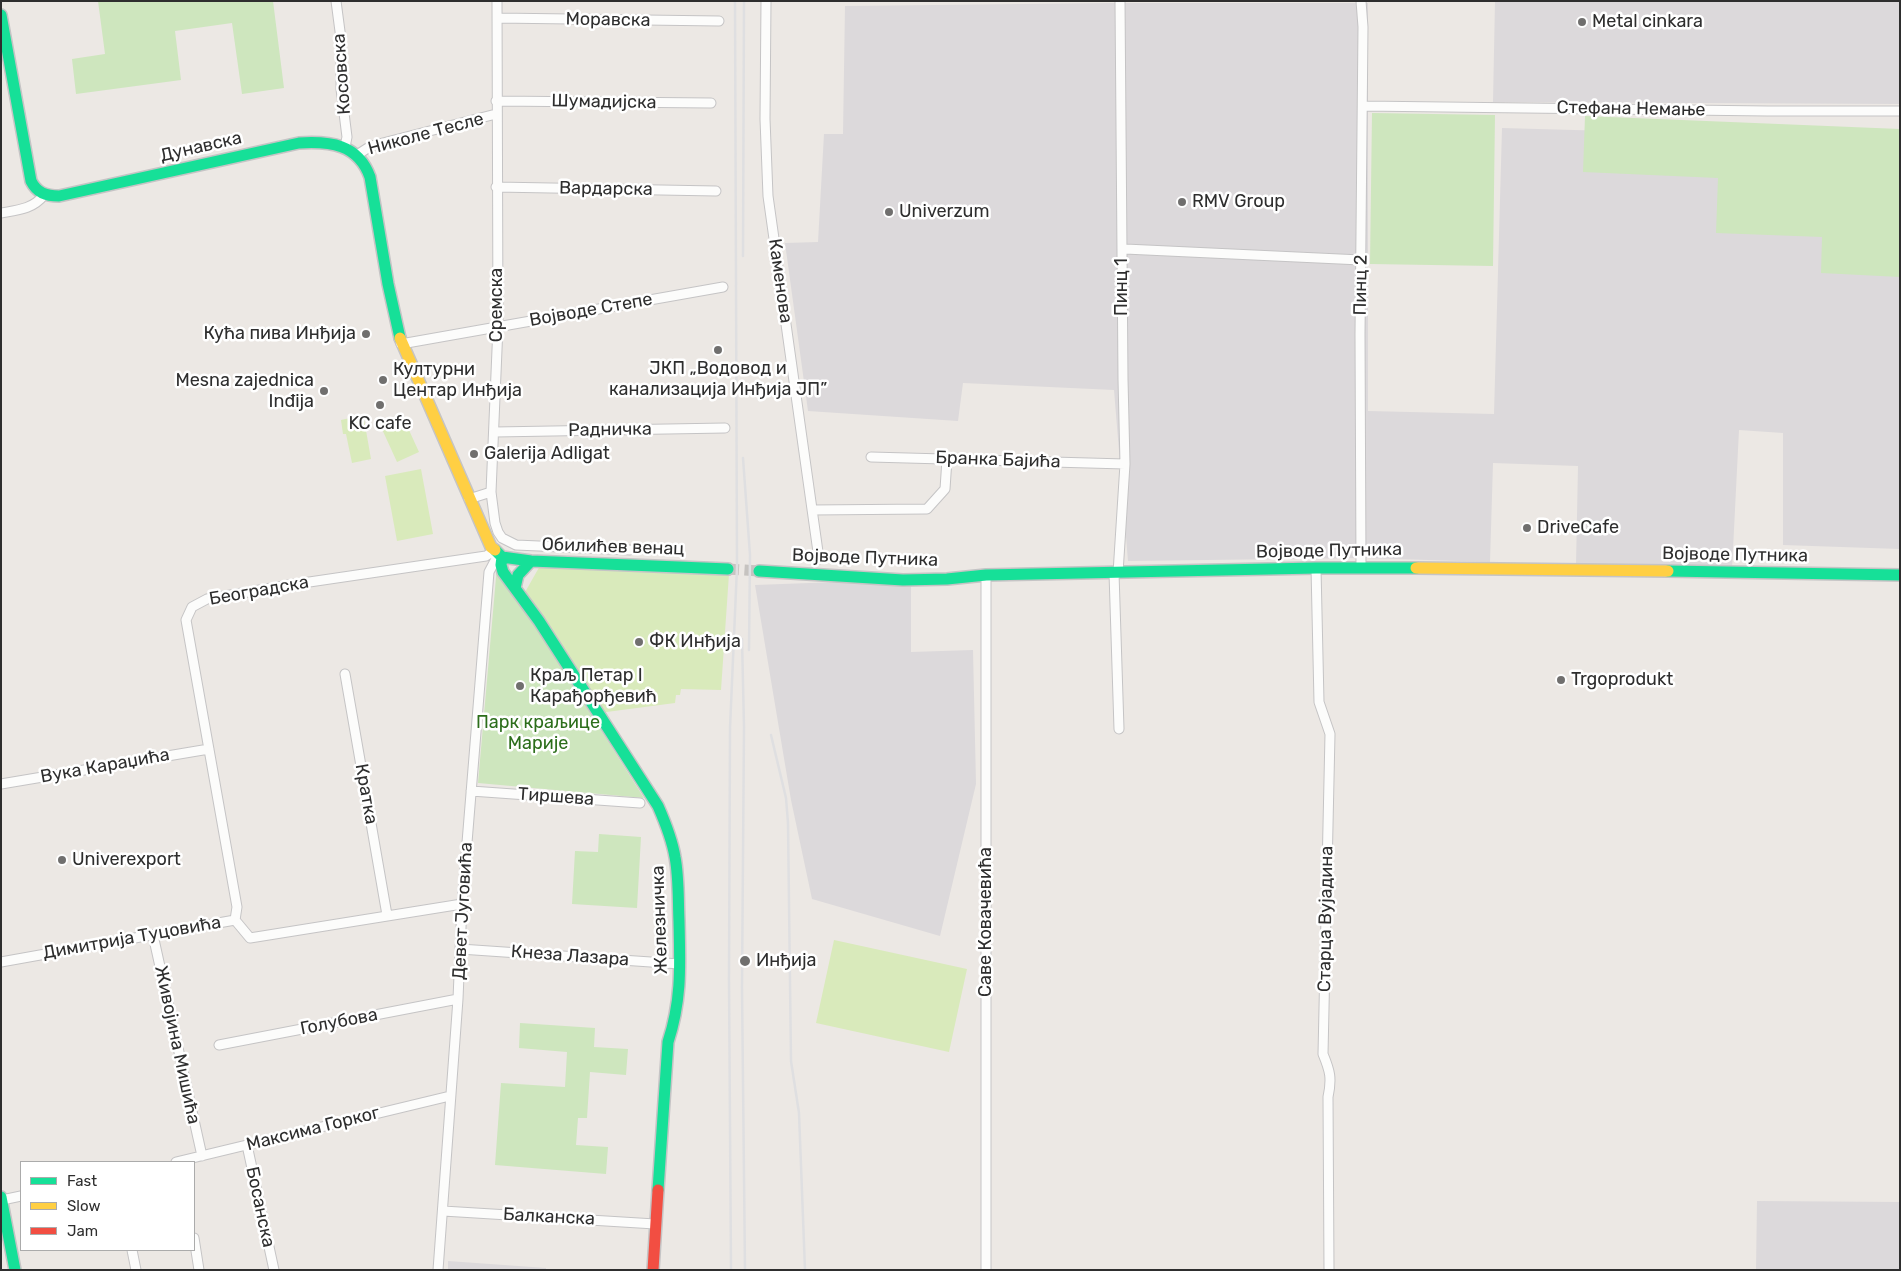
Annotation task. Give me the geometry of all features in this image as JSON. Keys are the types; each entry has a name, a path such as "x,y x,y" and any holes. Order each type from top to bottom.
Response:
{"main road":[{"path":"1,15 31,181 38,191 44,195"},
{"name":"Дунавска","path":"44,195 59,196 299,143 318,142 345,147 356,155 370,177 388,284 401,344"},
{"name":"Железничка","path":"401,344 469,500 498,554 503,572 539,621 658,806 668,830 675,856 678,882 680,984 675,1020 668,1042 653,1270"},
{"name":"Обилићев венац","path":"498,554 531,560 728,569"},
{"path":"515,588 518,575 531,560"},
{"name":"Војводе Путника","path":"759,571 903,580 986,575 1316,568 1492,568 1900,575"},
{"path":"2,1198 15,1270"}],"street":[{"name":"Косовска","path":"336,1 341,38 341,89 347,137 345,147"},
{"name":"Сремска","path":"496,1 498,326 491,492 495,523 502,538 508,542 526,546 630,550"},
{"name":"Каменова","path":"766,1 765,119 768,196 819,559"},
{"name":"Пинц 1","path":"1119,729 1116,573 1125,464 1120,1"},
{"name":"Пинц 2","path":"1361,1 1363,27 1361,568"},
{"name":"Моравска","path":"496,18 719,21"},
{"name":"Шумадијска","path":"496,100 711,104"},
{"name":"Стефана Немање","path":"1363,106 1900,112"},
{"name":"Николе Тесле","path":"356,155 371,146 496,114"},
{"name":"Вардарска","path":"496,187 716,191"},
{"path":"1,213 30,207 36,204 44,195"},
{"path":"1122,250 1362,260"},
{"name":"Војводе Степе","path":"401,344 723,287"},
{"name":"Радничка","path":"495,432 725,428"},
{"name":"Бранка Бајића","path":"871,457 1125,464"},
{"path":"812,510 927,509 945,489 947,459"},
{"path":"469,500 491,492"},
{"name":"Београдска","path":"235,920 236,907 210,749 186,620 192,607 207,600 225,596 498,554"},
{"name":"Девет Југовића","path":"438,1270 458,999 462,904 489,572 498,554"},
{"name":"Старца Вујадина","path":"1316,568 1319,702 1330,734 1323,1054 1330,1070 1332,1082 1328,1097 1328,1270"},
{"name":"Саве Ковачевића","path":"986,575 986,1270"},
{"name":"Кратка","path":"345,674 387,915"},
{"name":"Вука Караџића","path":"1,784 210,749"},
{"name":"Тиршева","path":"471,791 640,803"},
{"name":"Димитрија Туцовића","path":"1,962 235,920 250,938 462,904"},
{"name":"Живојина Мишића","path":"153,935 202,1156"},
{"name":"Кнеза Лазара","path":"460,949 680,964"},
{"name":"Голубова","path":"220,1045 458,999"},
{"name":"Максима Горког","path":"183,1161 450,1096"},
{"name":"Босанска","path":"247,1145 274,1270"},
{"path":"2,1198 20,1196"},
{"name":"Балканска","path":"443,1211 655,1224"},
{"path":"195,1243 200,1270"},
{"path":"132,1251 136,1270"}],"shaded area":[{"path":"1495,1 1900,1 1900,104 1493,102"},
{"path":"1368,3 1368,411 1494,414 1502,128 1900,139 1900,549 1783,545 1783,433 1739,430 1732,569 1576,565 1578,466 1493,463 1490,562 1365,558 1128,561 1114,390 963,383 958,421 808,411 785,243 818,242 824,134 843,134 845,6"},
{"path":"911,582 911,652 973,650 976,784 940,936 812,899 791,800 755,585"},
{"path":"1757,1201 1900,1202 1900,1270 1756,1270"},
{"path":"448,1261 546,1268 546,1270 448,1270"}],"green space":[{"path":"98,1 273,1 284,88 242,94 232,23 175,31 181,80 76,94 72,59 105,54"},
{"path":"1372,113 1495,115 1493,266 1370,264"},
{"path":"1585,116 1900,129 1900,277 1821,273 1822,237 1716,233 1718,178 1583,172"},
{"path":"403,417 419,452 397,462 381,427"},
{"path":"350,418 351,422 364,419 371,459 352,463 346,434 343,434 341,420"},
{"path":"421,469 433,534 397,541 385,476"},
{"name":"ФК Инђија","path":"541,564 729,574 721,690 681,689 680,695 676,695 675,703 599,713 524,594"},
{"name":"Парк краљице Марије","path":"497,566 644,798 478,783"},
{"path":"599,834 641,837 637,908 572,904 575,851 598,852"},
{"path":"834,940 967,969 949,1052 816,1023"},
{"path":"520,1023 595,1028 594,1047 628,1049 626,1075 590,1072 587,1118 578,1118 576,1145 608,1147 606,1174 495,1165 501,1083 565,1087 567,1052 519,1048"}],"tunnel":[{"path":"728,569 759,571"}],"railway":[{"path":"731,1270 730,728 737,567 735,1"},
{"path":"743,256 744,1"},
{"path":"743,458 750,555 749,650"},
{"path":"742,639 744,727 742,987 745,1270"},
{"path":"771,735 786,798 788,823 791,1061 799,1113 805,1270"}],"traffic: fast":[{"path":"1,15 31,181 42,193 59,196 299,143 332,144 342,147 358,157 370,177 388,284 400,338"},
{"path":"495,550 502,557 531,561 728,569"},
{"path":"502,557 501,565 503,572 539,621 658,806 674,850 678,889 679,982 676,1011 668,1042 658,1190"},
{"path":"515,588 518,575 531,561"},
{"path":"759,571 903,580 947,579 986,575 1316,568 1416,568"},
{"path":"1668,571 1900,575"},
{"path":"1,1197 15,1270"}],"traffic: slow":[{"path":"400,338 491,547 495,550"},
{"path":"1416,568 1668,571"}],"traffic: jam":[{"path":"653,1270 658,1190"}],"place":[{"name":"Metal cinkara","path":"1582,22"},
{"name":"RMV Group","path":"1182,202"},
{"name":"Univerzum","path":"889,212"},
{"name":"Кућа пива Инђија","path":"366,334"},
{"name":"ЈКП „Водовод и канализација Инђија ЈП”","path":"718,350"},
{"name":"Културни Центар Инђија","path":"383,380"},
{"name":"Mesna zajednica Inđija","path":"324,391"},
{"name":"KC cafe","path":"380,405"},
{"name":"Galerija Adligat","path":"474,454"},
{"name":"DriveCafe","path":"1527,528"},
{"name":"ФК Инђија","path":"639,642"},
{"name":"Trgoprodukt","path":"1561,680"},
{"name":"Краљ Петар I Карађорђевић","path":"520,686"},
{"name":"Univerexport","path":"62,860"},
{"name":"Инђија","path":"745,961"}]}
